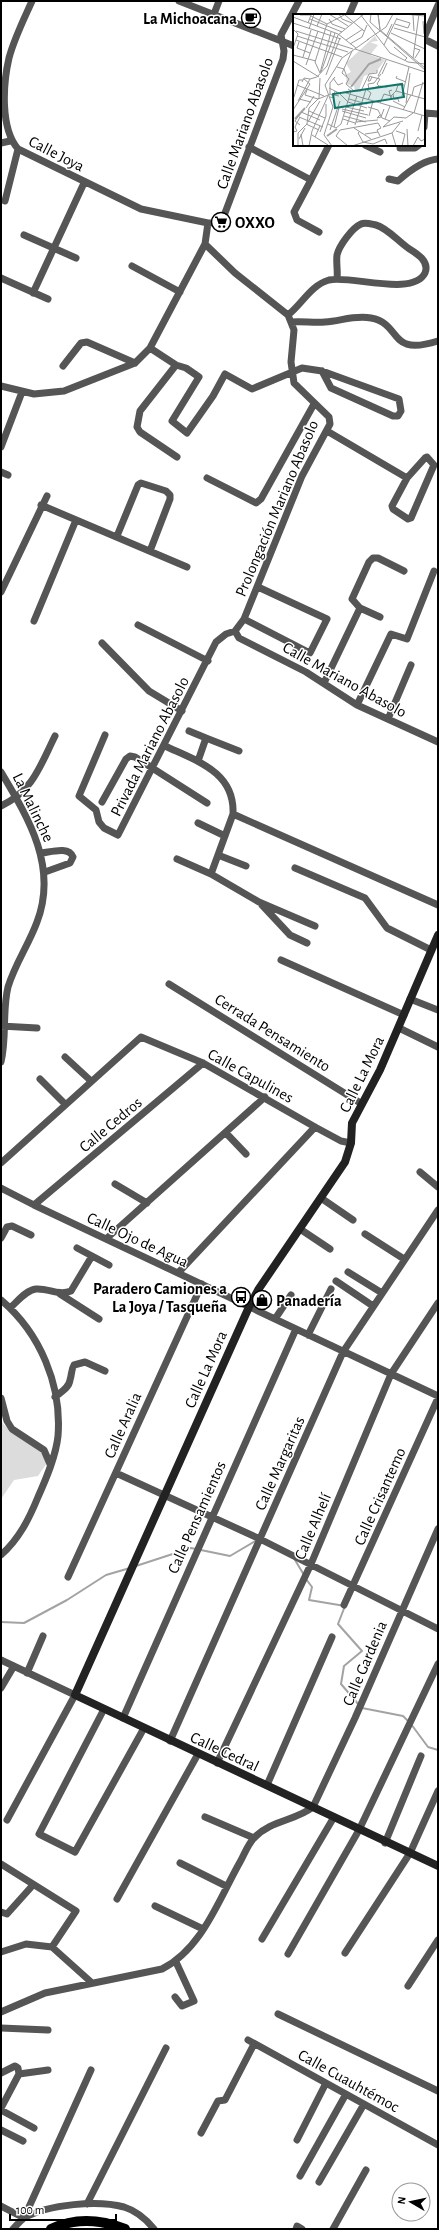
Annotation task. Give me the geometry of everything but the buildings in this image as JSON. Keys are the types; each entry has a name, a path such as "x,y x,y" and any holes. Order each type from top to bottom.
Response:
{"main road":[{"path":"51,2229 74,2222 90,2220 102,2221 125,2229"}],"street":[{"name":"Calle Joya","path":"32,1 9,57 3,79 3,116 10,141 18,149 84,183 141,209 208,223"},
{"path":"179,1 293,46"},
{"path":"214,14 219,1"},
{"name":"Calle Mariano Abasolo","path":"208,223 216,223 222,219 225,213 283,59 284,50 281,42 282,36 299,1"},
{"path":"349,14 355,1"},
{"path":"425,37 438,5"},
{"path":"425,40 438,46"},
{"path":"425,120 426,113 438,114"},
{"path":"1,143 10,141"},
{"path":"319,232 294,217 294,212 328,146"},
{"path":"367,146 380,152"},
{"path":"400,148 415,148 418,146"},
{"path":"249,147 311,180"},
{"path":"5,201 18,149"},
{"path":"389,179 398,181 408,172 432,159 438,159"},
{"path":"33,293 84,183"},
{"path":"1,386 34,394 64,391 135,363 150,348 180,292 205,244 208,223"},
{"path":"289,318 315,287 329,280 337,279 377,284 416,282 423,277 426,264 418,256 377,225 366,223 354,230 340,248 337,254 337,279"},
{"path":"24,235 76,258"},
{"path":"205,244 235,273 289,318 294,330 291,373"},
{"path":"132,266 180,292"},
{"path":"1,278 48,299"},
{"path":"289,318 324,322 356,316 373,318 383,324 406,345 416,346 438,341"},
{"path":"63,366 80,343 87,342 135,363"},
{"path":"150,348 176,365 186,368 199,377 172,421 188,433 213,396 224,374 252,389 302,368 322,371 399,399 401,411 398,416 393,416 331,388 322,371"},
{"path":"176,365 140,411 137,427 140,432 178,457"},
{"name":"Prolongación Mariano Abasolo","path":"235,630 244,620 302,476 330,424 329,417 326,412 314,404 294,383 291,373"},
{"path":"1,447 22,392"},
{"path":"207,478 256,502 261,499 314,404"},
{"path":"327,431 407,478"},
{"path":"427,457 434,465 411,518 408,519 393,509 392,506 407,478 424,458 427,457"},
{"path":"117,536 138,485 141,483 166,491 170,495 170,499 150,551"},
{"path":"1,592 41,505 47,496"},
{"path":"41,505 187,567"},
{"path":"34,621 76,520"},
{"path":"380,617 360,608 354,603 354,592 373,558 378,558 404,571"},
{"path":"357,705 391,634 407,639 434,571"},
{"path":"244,620 310,653 327,619 258,587"},
{"path":"324,684 360,608"},
{"path":"138,625 208,661"},
{"name":"Calle Mariano Abasolo","path":"235,630 239,638 324,684 357,705 438,742"},
{"name":"Privada Mariano Abasolo","path":"105,735 79,796 96,810 99,822 104,828 118,834 120,833 153,769 208,661 216,642 226,634 235,630"},
{"path":"102,642 149,691 182,711"},
{"path":"388,719 411,665"},
{"path":"189,731 239,751"},
{"path":"1,806 17,798 36,773 54,736"},
{"path":"198,761 206,738"},
{"path":"164,746 198,761 220,776 229,789 233,803 233,814 211,874"},
{"path":"102,802 126,759 130,756 135,757 207,803"},
{"name":"La Malinche","path":"1,772 17,798 34,832 42,853 45,872 42,907 37,923 19,959 9,986 2,1026 4,1048 1,1062"},
{"path":"233,814 438,905"},
{"path":"198,824 225,836"},
{"path":"42,853 67,850 72,853 74,857 70,863 45,872"},
{"path":"218,855 246,866"},
{"path":"177,859 211,874 260,902 315,926"},
{"path":"295,868 365,898 387,928 431,950"},
{"path":"260,902 290,935 307,943"},
{"name":"Calle La Mora","path":"74,1695 140,1553 163,1496 249,1307 258,1290 345,1162 351,1143 352,1123 399,1028 438,935"},
{"path":"281,960 404,1015"},
{"name":"Cerrada Pensamiento","path":"169,984 362,1104"},
{"path":"410,999 438,1010"},
{"path":"2,1026 37,1028"},
{"path":"399,1028 438,1047"},
{"name":"Calle Capulines","path":"92,1081 137,1040 141,1037 146,1038 203,1063 265,1097 315,1127 341,1141 351,1143"},
{"path":"1,1163 92,1081 65,1057"},
{"name":"Calle Cedros","path":"34,1206 203,1063"},
{"path":"40,1079 65,1104"},
{"path":"106,1239 265,1097"},
{"path":"179,1272 315,1127"},
{"path":"226,1133 246,1154"},
{"path":"420,1172 438,1188"},
{"path":"115,1184 147,1203"},
{"name":"Calle Ojo de Agua","path":"1,1188 34,1206 179,1272 438,1397"},
{"path":"321,1198 353,1220"},
{"name":"Calle Margaritas","path":"170,1741 343,1352 438,1210"},
{"path":"1,1238 7,1227 12,1226 31,1235"},
{"path":"300,1229 330,1249"},
{"path":"365,1234 404,1259"},
{"path":"77,1248 109,1265"},
{"path":"60,1294 72,1291 92,1256"},
{"path":"348,1272 382,1293"},
{"path":"336,1281 373,1306"},
{"name":"Calle Aralia","path":"68,1578 202,1284"},
{"path":"10,1308 27,1293 36,1289 60,1294 99,1319"},
{"path":"308,1335 331,1289"},
{"path":"275,1319 291,1296"},
{"path":"1,1300 10,1308 32,1334 50,1371 56,1397 58,1437 50,1464 26,1526 1,1555"},
{"name":"Calle Alhelí","path":"217,1762 301,1585 391,1374 438,1303"},
{"name":"Calle Pensamientos","path":"123,1718 191,1561 296,1329"},
{"path":"56,1397 66,1388 70,1381 71,1370 74,1365 85,1362 105,1371"},
{"name":"Calle Crisantemo","path":"344,1605 438,1397"},
{"path":"1,1398 7,1420 12,1429 40,1447 50,1464"},
{"path":"116,1474 211,1517 309,1567 354,1585 438,1629"},
{"name":"Calle Gardenia","path":"313,1807 355,1718 438,1529"},
{"path":"27,1672 43,1636"},
{"path":"267,1785 332,1638"},
{"name":"Calle Cedral","path":"1,1660 170,1741 267,1785 385,1843 438,1866"},
{"path":"288,1954 359,1830 438,1664"},
{"path":"1,1688 14,1666"},
{"path":"8,1820 74,1695"},
{"path":"104,1709 39,1834 75,1852 144,1728"},
{"path":"117,1899 198,1754"},
{"path":"385,1843 421,1756"},
{"path":"345,1953 410,1853 438,1791"},
{"path":"1,2012 44,1993 92,1982 155,1971 176,1962 187,1953 203,1929 254,1838 270,1826 302,1815 313,1807"},
{"path":"206,1817 254,1838"},
{"path":"262,1940 334,1817"},
{"path":"180,1863 226,1886"},
{"path":"1,1864 76,1911 52,1947"},
{"path":"1,1912 7,1914 33,1885"},
{"path":"155,1906 203,1929"},
{"path":"408,1986 438,1940"},
{"path":"1,1952 26,1944 52,1947 92,1982"},
{"path":"175,1997 182,2006 194,2000 176,1962"},
{"path":"278,2014 438,2091"},
{"path":"1,2028 48,2030"},
{"name":"Calle Cuauhtémoc","path":"201,2133 218,2101 225,2100 251,2042 438,2145"},
{"path":"87,2204 166,2048"},
{"path":"1,2073 15,2066 18,2071"},
{"path":"18,2071 48,2070"},
{"path":"13,2229 24,2218 91,2070"},
{"path":"18,2071 1,2109 34,2128"},
{"path":"297,2140 326,2084"},
{"path":"300,2176 346,2094"},
{"path":"319,2182 364,2104"},
{"path":"1,2130 23,2141"},
{"path":"333,2229 366,2170"},
{"path":"1,2206 24,2218 53,2208 87,2204 125,2208 143,2216 154,2229"},
{"path":"296,2229 297,2226 302,2229"}],"shaded area":[{"path":"1,1421 13,1432 39,1448 47,1463 38,1476 14,1480 1,1499"}],"waterway":[{"path":"136,1566 191,1548 230,1556 257,1540"},
{"path":"295,1560 304,1575"},
{"path":"1,1622 24,1623 67,1600 106,1575 130,1568"},
{"path":"306,1579 312,1587 309,1600 345,1606 338,1624 362,1651 344,1666 341,1684 359,1705"},
{"path":"362,1708 403,1716 408,1721"},
{"path":"411,1724 428,1747 438,1750"}],"place":[{"name":"La Michoacana","path":"251,18"},
{"name":"OXXO","path":"221,222"},
{"name":"Paradero Camiones a La Joya / Tasqueña","path":"241,1297"},
{"name":"Panadería","path":"262,1300"}]}
